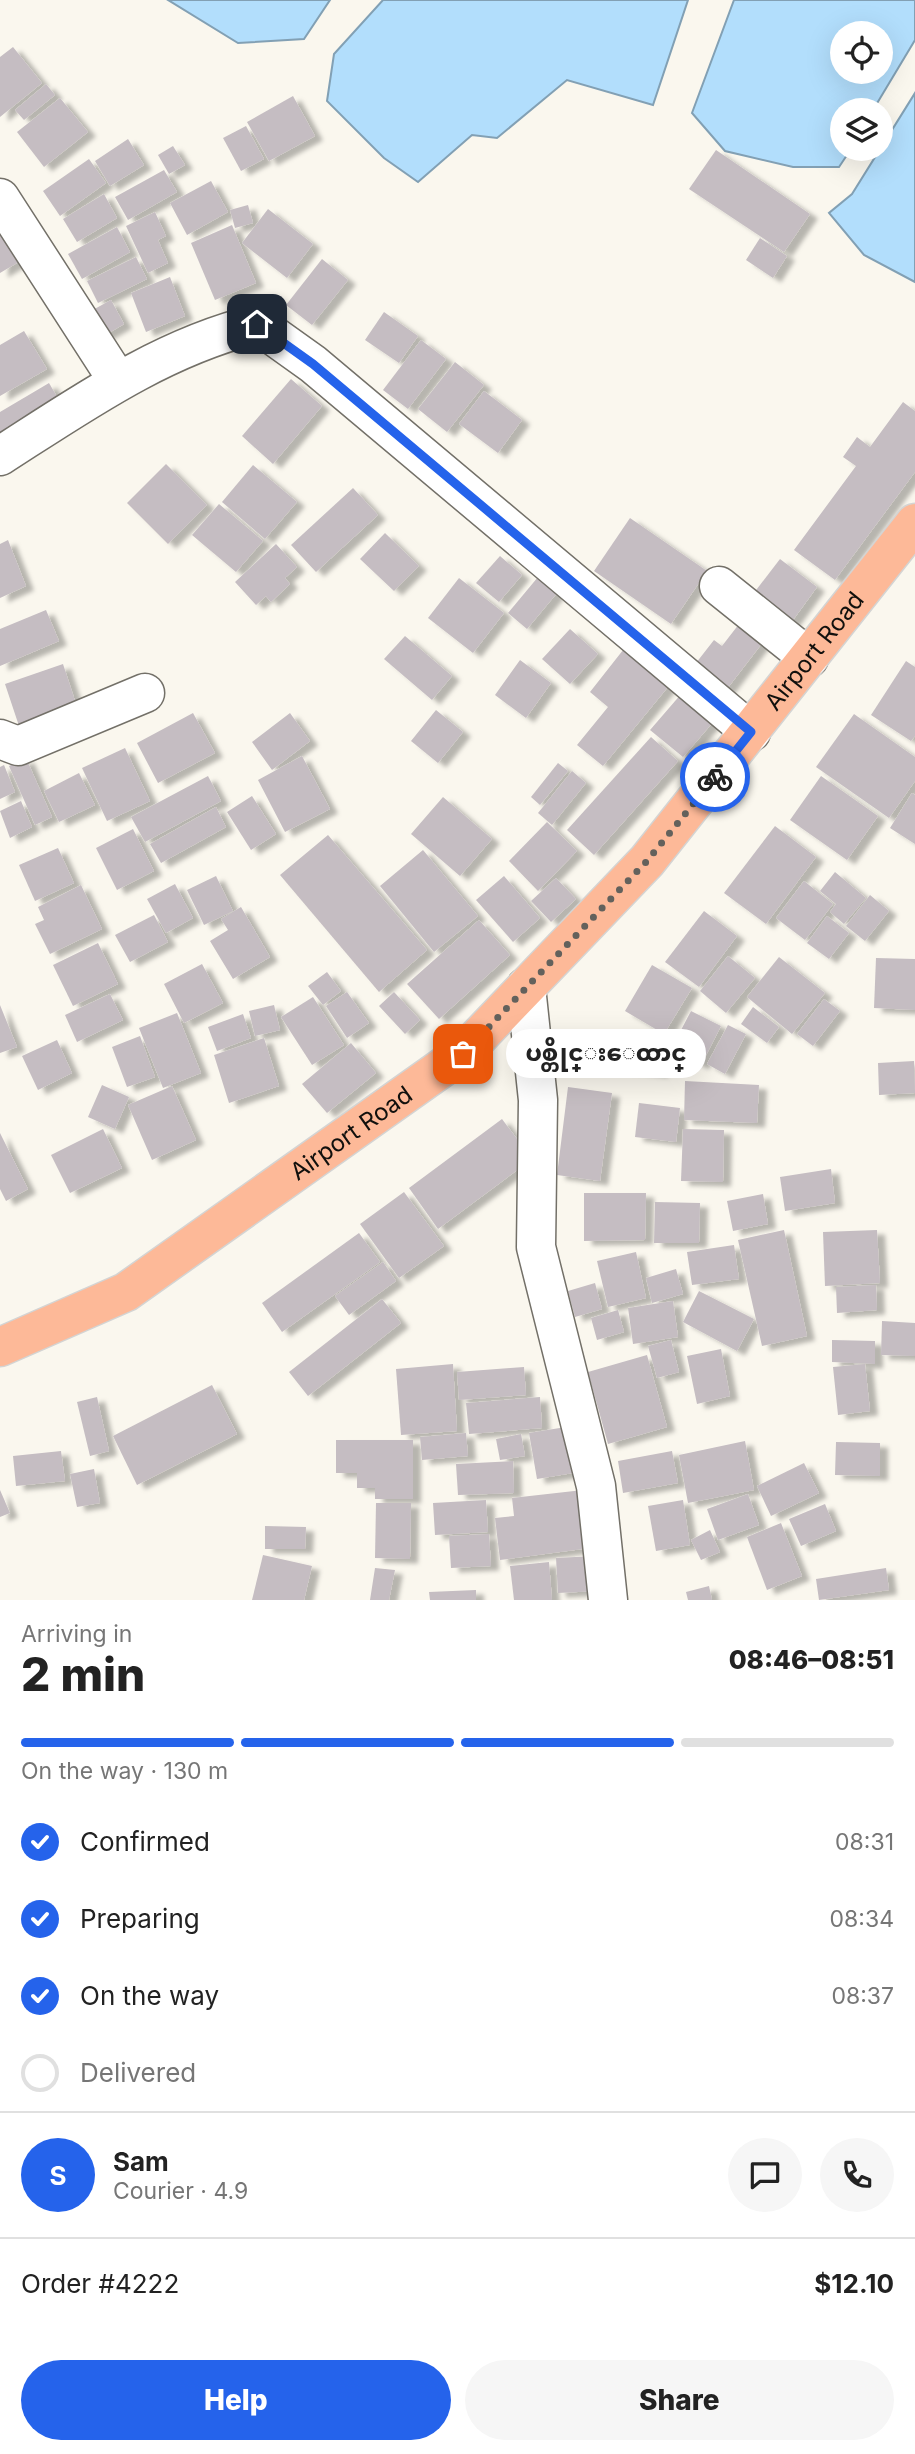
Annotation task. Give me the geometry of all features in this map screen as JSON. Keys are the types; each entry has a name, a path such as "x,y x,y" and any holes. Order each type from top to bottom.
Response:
{"main road":[{"name":"Airport Road","path":"0,1347 126,1292 463,1054 647,861 915,523"}],"street":[{"path":"0,198 117,380"},
{"path":"0,456 117,380 224,332 257,324 313,364 751,732"},
{"path":"719,586 809,658"},
{"path":"0,739 18,747 145,693"},
{"path":"526,987 538,1100 536,1247 596,1486 608,1600"}],"water":[{"path":"168,0 330,0 304,39 238,43"},
{"path":"383,0 688,0 653,105 567,80 497,138 472,135 418,182 384,158 327,101 334,54"},
{"path":"734,0 915,0 915,40 893,77 893,21 830,21 830,84 889,84 880,98 830,98 830,161 843,161 839,167 793,167 725,151 692,113"},
{"path":"915,93 915,282 864,255 829,213 852,194 873,161 893,161 893,128"}],"building":[{"path":"13,47 42,83 0,117 0,57"},
{"path":"46,84 55,95 24,120 15,110"},
{"path":"293,96 315,136 269,161 247,122"},
{"path":"60,98 88,132 44,167 17,132"},
{"path":"246,126 264,159 241,171 223,138"},
{"path":"128,139 144,165 110,186 95,161"},
{"path":"173,146 185,165 169,174 158,155"},
{"path":"716,150 810,214 784,252 689,189"},
{"path":"89,159 106,183 60,216 43,191"},
{"path":"164,170 177,192 128,220 115,197"},
{"path":"211,181 228,212 187,235 170,203"},
{"path":"104,194 117,218 77,242 63,219"},
{"path":"248,205 253,223 235,228 230,210"},
{"path":"268,209 313,244 287,278 242,243"},
{"path":"155,212 166,236 158,240 168,263 148,273 126,226"},
{"path":"232,225 256,283 215,300 191,243"},
{"path":"117,227 130,252 82,279 68,254"},
{"path":"0,229 22,260 0,273"},
{"path":"760,238 787,256 773,278 746,260"},
{"path":"136,257 147,279 98,303 87,281"},
{"path":"322,259 348,280 312,325 286,305"},
{"path":"170,277 185,316 146,332 131,293"},
{"path":"111,300 124,324 102,337 89,312"},
{"path":"384,312 418,336 399,363 365,340"},
{"path":"24,331 47,369 0,396 0,345"},
{"path":"421,340 446,359 408,409 383,390"},
{"path":"455,362 484,385 447,432 418,409"},
{"path":"291,379 322,406 273,464 242,436"},
{"path":"49,383 60,402 0,439 0,412"},
{"path":"484,391 522,420 498,453 459,424"},
{"path":"903,402 915,411 915,472 835,580 794,550 856,466 843,457 857,437 870,447"},
{"path":"166,464 207,505 168,544 127,503"},
{"path":"253,465 297,502 265,539 222,502"},
{"path":"353,488 378,515 316,572 291,545"},
{"path":"219,504 263,541 236,572 192,535"},
{"path":"630,518 707,571 671,624 594,571"},
{"path":"385,533 419,566 394,591 360,559"},
{"path":"8,540 26,586 0,598 0,544"},
{"path":"276,544 297,567 285,578 290,584 271,602 266,596 256,605 235,582"},
{"path":"500,556 522,575 499,602 476,583"},
{"path":"780,559 817,587 785,631 747,602"},
{"path":"538,577 557,593 527,629 508,613"},
{"path":"459,578 504,613 473,653 428,618"},
{"path":"46,610 59,641 0,666 0,629"},
{"path":"746,615 770,633 723,694 696,663 714,640 722,646"},
{"path":"570,629 598,654 570,684 542,659"},
{"path":"405,636 452,676 432,700 384,659"},
{"path":"627,645 672,682 603,766 577,745 608,707 590,692"},
{"path":"520,660 551,683 526,718 495,695"},
{"path":"906,661 915,667 915,736 911,741 871,715"},
{"path":"63,664 78,710 20,729 5,684"},
{"path":"682,693 714,721 683,757 650,730"},
{"path":"436,710 463,732 438,763 411,741"},
{"path":"193,713 215,753 158,783 137,743"},
{"path":"290,713 310,741 272,770 252,742"},
{"path":"854,714 915,757 915,781 889,818 816,767"},
{"path":"651,737 678,761 594,855 567,830"},
{"path":"125,748 150,801 107,821 82,768"},
{"path":"302,756 330,809 285,832 258,780"},
{"path":"26,758 52,817 35,825 9,766"},
{"path":"558,763 568,771 540,805 531,797"},
{"path":"4,765 15,792 0,799 0,767"},
{"path":"572,771 586,783 552,825 538,813"},
{"path":"79,773 95,805 59,822 44,791"},
{"path":"208,776 221,801 145,842 131,817"},
{"path":"821,776 878,816 847,860 790,820"},
{"path":"912,793 915,795 915,844 890,828"},
{"path":"252,796 276,834 251,850 227,812"},
{"path":"443,797 492,839 460,876 411,834"},
{"path":"21,801 32,827 10,838 0,811"},
{"path":"216,807 226,827 161,863 150,844"},
{"path":"547,822 577,851 538,891 509,861"},
{"path":"775,826 816,857 766,924 724,893"},
{"path":"133,829 154,871 117,890 96,848"},
{"path":"328,835 427,950 379,992 280,875"},
{"path":"58,848 74,883 35,901 19,865"},
{"path":"423,850 478,916 434,952 380,886"},
{"path":"835,872 866,898 844,924 830,912 836,904 820,891"},
{"path":"216,876 233,911 204,925 187,890"},
{"path":"504,876 540,918 513,942 476,900"},
{"path":"556,878 576,899 551,922 531,901"},
{"path":"804,881 833,904 805,940 776,918"},
{"path":"175,884 193,918 166,933 147,899"},
{"path":"81,885 102,929 50,954 35,924 44,920 38,907"},
{"path":"870,895 889,911 865,941 846,926"},
{"path":"241,907 270,957 233,979 210,941 228,930 221,919"},
{"path":"704,911 737,936 699,987 665,962"},
{"path":"154,915 168,942 130,962 115,935"},
{"path":"827,916 849,933 829,959 807,943"},
{"path":"479,920 510,955 439,1019 407,984"},
{"path":"98,943 118,984 73,1006 53,965"},
{"path":"728,956 755,978 726,1013 700,991"},
{"path":"779,957 825,993 792,1034 747,997"},
{"path":"876,958 915,959 915,1010 874,1008"},
{"path":"202,964 223,1003 184,1023 164,984"},
{"path":"652,965 692,988 664,1034 625,1011"},
{"path":"327,972 341,991 323,1005 308,986"},
{"path":"347,992 369,1023 347,1038 326,1006"},
{"path":"394,992 420,1020 405,1034 379,1006"},
{"path":"110,994 123,1020 77,1042 65,1015"},
{"path":"313,997 344,1045 312,1065 281,1017"},
{"path":"824,999 840,1011 813,1046 797,1034"},
{"path":"0,1005 17,1047 0,1053"},
{"path":"274,1005 280,1030 255,1036 249,1011"},
{"path":"753,1007 779,1027 767,1043 741,1024"},
{"path":"691,1011 721,1026 701,1065 671,1049"},
{"path":"177,1013 201,1073 163,1088 139,1028"},
{"path":"243,1014 251,1038 217,1051 208,1027"},
{"path":"728,1025 746,1034 725,1074 707,1064"},
{"path":"603,1035 663,1042 660,1073 600,1066"},
{"path":"140,1036 155,1077 127,1087 112,1047"},
{"path":"264,1038 279,1086 229,1103 214,1055"},
{"path":"57,1040 72,1073 38,1090 22,1056"},
{"path":"351,1043 376,1073 327,1113 302,1084"},
{"path":"914,1061 915,1093 879,1095 878,1063"},
{"path":"685,1081 759,1085 757,1123 684,1120"},
{"path":"102,1085 129,1097 115,1129 88,1117"},
{"path":"172,1086 196,1140 152,1160 128,1105"},
{"path":"568,1087 612,1093 600,1181 557,1175"},
{"path":"639,1103 680,1108 676,1142 635,1137"},
{"path":"502,1119 532,1159 438,1229 409,1188"},
{"path":"103,1129 122,1168 70,1193 51,1155"},
{"path":"683,1129 724,1130 723,1182 681,1181"},
{"path":"0,1133 28,1189 6,1201 0,1189"},
{"path":"831,1169 835,1203 785,1211 780,1177"},
{"path":"404,1192 444,1246 399,1278 360,1224"},
{"path":"584,1193 646,1193 645,1240 584,1241"},
{"path":"763,1194 768,1224 733,1231 727,1201"},
{"path":"655,1202 700,1203 699,1243 654,1243"},
{"path":"784,1230 807,1336 762,1346 738,1240"},
{"path":"877,1230 880,1283 825,1286 823,1232"},
{"path":"359,1233 380,1262 282,1332 262,1303"},
{"path":"734,1245 739,1279 692,1285 687,1252"},
{"path":"636,1252 646,1298 608,1307 597,1261"},
{"path":"383,1262 396,1281 349,1315 335,1296"},
{"path":"676,1269 683,1294 652,1303 646,1278"},
{"path":"595,1283 602,1309 575,1317 568,1291"},
{"path":"876,1285 877,1310 837,1313 836,1287"},
{"path":"699,1291 754,1319 737,1351 683,1322"},
{"path":"382,1299 401,1323 308,1396 289,1372"},
{"path":"673,1301 678,1337 633,1344 628,1308"},
{"path":"618,1310 624,1332 597,1340 591,1318"},
{"path":"882,1321 915,1323 915,1356 881,1355"},
{"path":"671,1340 679,1372 657,1378 648,1346"},
{"path":"832,1340 875,1341 875,1364 832,1362"},
{"path":"721,1349 730,1396 697,1404 687,1356"},
{"path":"647,1355 667,1427 608,1444 588,1372"},
{"path":"453,1364 457,1431 401,1435 396,1369"},
{"path":"865,1364 870,1411 838,1415 833,1367"},
{"path":"524,1367 526,1395 459,1400 457,1372"},
{"path":"212,1385 237,1434 137,1485 113,1436"},
{"path":"97,1397 109,1451 90,1456 77,1402"},
{"path":"540,1397 542,1428 469,1434 466,1403"},
{"path":"572,1426 579,1472 537,1479 529,1433"},
{"path":"466,1433 468,1456 422,1460 420,1437"},
{"path":"521,1434 525,1456 500,1460 496,1439"},
{"path":"336,1440 413,1440 413,1499 375,1499 375,1488 357,1488 357,1473 336,1473"},
{"path":"745,1441 754,1490 688,1503 679,1455"},
{"path":"836,1442 880,1443 880,1476 835,1475"},
{"path":"61,1451 65,1481 16,1486 13,1456"},
{"path":"672,1451 678,1483 623,1493 618,1461"},
{"path":"513,1461 514,1493 458,1495 456,1464"},
{"path":"804,1463 819,1493 771,1516 757,1486"},
{"path":"94,1469 100,1503 77,1507 70,1474"},
{"path":"0,1490 10,1513 0,1517"},
{"path":"583,1490 590,1548 500,1560 495,1518 514,1516 512,1498"},
{"path":"748,1494 759,1525 718,1540 707,1509"},
{"path":"486,1500 488,1532 435,1535 433,1503"},
{"path":"683,1500 690,1545 656,1551 648,1506"},
{"path":"376,1503 411,1503 410,1559 375,1558"},
{"path":"825,1504 836,1531 801,1546 789,1519"},
{"path":"781,1523 802,1576 767,1590 747,1537"},
{"path":"265,1526 306,1527 305,1549 265,1549"},
{"path":"710,1530 720,1552 701,1560 691,1540"},
{"path":"489,1534 491,1566 451,1568 449,1536"},
{"path":"263,1555 312,1566 304,1600 252,1600"},
{"path":"595,1556 597,1591 558,1593 556,1558"},
{"path":"549,1562 552,1600 514,1600 510,1566"},
{"path":"375,1568 395,1570 389,1600 370,1600"},
{"path":"886,1568 889,1590 819,1600 816,1579"},
{"path":"709,1586 712,1600 688,1600 686,1592"},
{"path":"476,1590 476,1600 430,1600 429,1592"}],"way so far":[{"path":"463,1054 647,861 715,777"}],"place":[{"name":"ပစ္တိုင္းေထာင္","path":"463,1054"}],"route":[{"path":"257,324 313,364 751,732 715,777"}]}
